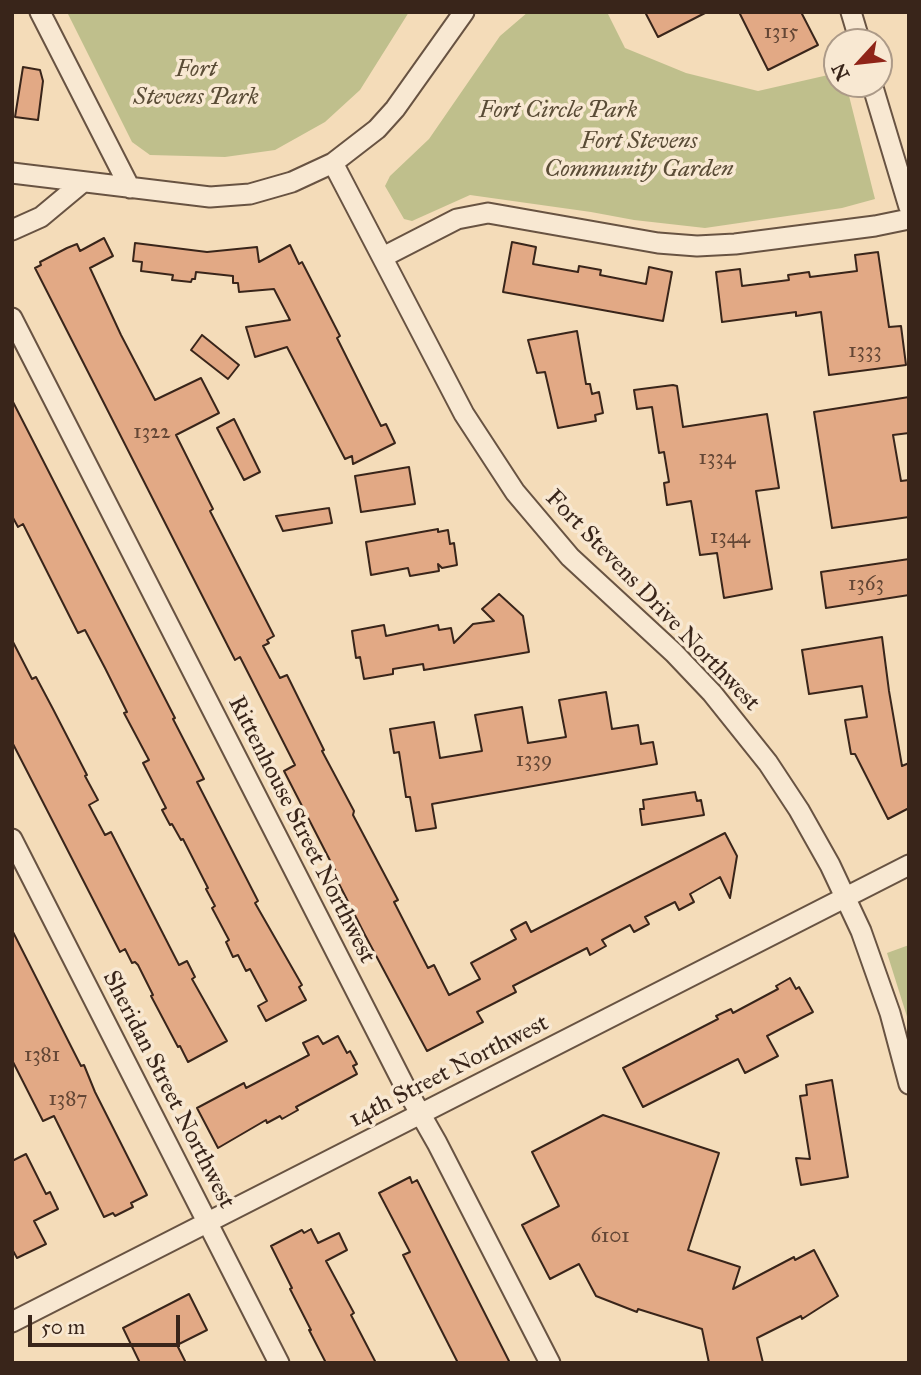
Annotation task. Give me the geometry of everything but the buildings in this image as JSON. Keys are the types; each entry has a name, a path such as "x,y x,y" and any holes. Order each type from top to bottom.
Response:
{"street":[{"path":"40,12 130,188"},
{"path":"12,173 195,196 234,196 292,183 333,163 363,142 389,116 464,12"},
{"path":"876,98 909,207"},
{"name":"Fort Stevens Drive Northwest","path":"333,163 464,414 515,492 570,557 682,661 750,739 799,810 846,897 880,980 909,1084"},
{"path":"12,230 41,217 83,182"},
{"path":"383,257 457,219 488,213 658,243 697,246 735,244 909,219"},
{"name":"Rittenhouse Street Northwest","path":"12,318 550,1363"},
{"name":"Sheridan Street Northwest","path":"12,839 279,1363"},
{"name":"14th Street Northwest","path":"12,1322 909,865"}],"green space":[{"name":"Fort Stevens Park","path":"67,12 409,12 360,90 325,122 275,150 225,157 150,155 132,142"},
{"name":"Fort Circle Park","path":"528,12 607,12 625,48 686,73 758,91 823,76 823,98 850,98 875,199 842,208 705,228 470,195 412,221 404,219 385,186 390,176 429,139 500,36"},
{"path":"909,945 909,1023 887,953"}],"park label":[{"name":"Fort Stevens Community Garden","path":"639,156"}]}
